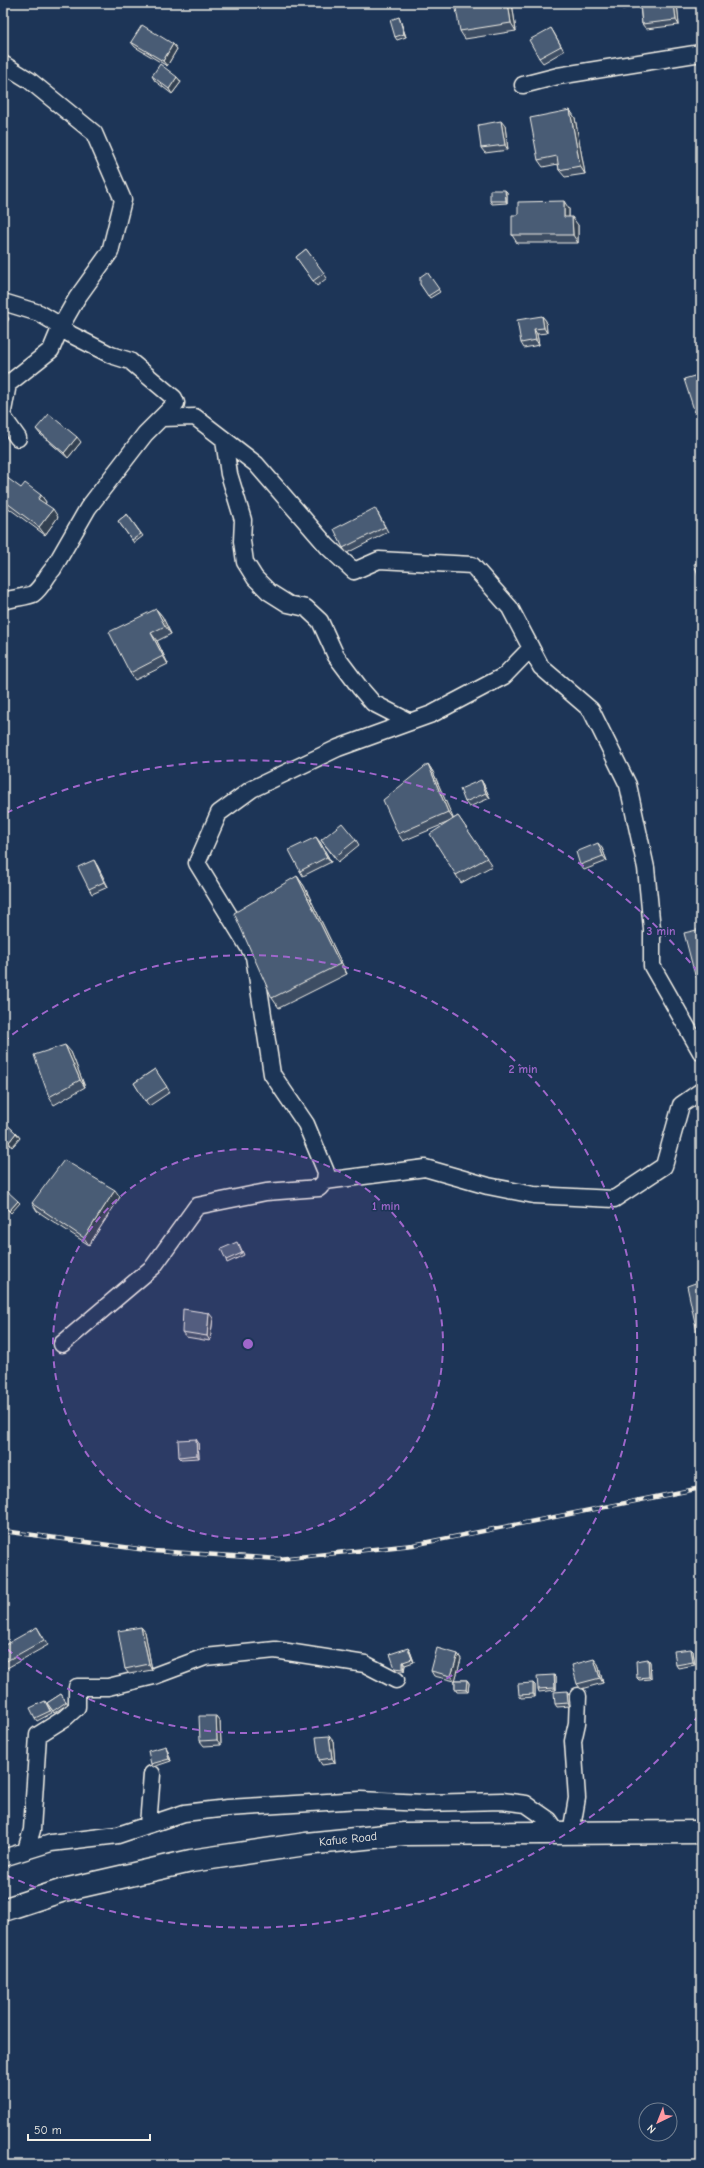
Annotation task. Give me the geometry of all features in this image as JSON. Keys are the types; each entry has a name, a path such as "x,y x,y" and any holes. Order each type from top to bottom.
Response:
{"highway":[{"name":"Kafue Road","path":"3,1910 64,1890 191,1861 306,1844 404,1834 701,1832"}],"street":[{"path":"523,85 558,76 701,53"},
{"path":"3,64 29,80 94,133 123,200 110,252 77,298 61,326 51,350 8,384 3,411"},
{"path":"3,302 39,313 61,326 70,334 111,355 130,361 174,398 176,403 146,434 88,508 53,569 37,590 32,595 3,601"},
{"path":"3,417 18,438"},
{"path":"162,418 195,417 256,464 328,547 354,571 379,560 472,565 510,608 541,667 591,710 628,785 646,868 652,929 652,966 701,1052"},
{"path":"224,440 229,474 243,520 242,541 244,562 255,578 269,592 288,604 306,608 320,621 336,656 373,703 410,722"},
{"path":"62,1344 153,1267 197,1206 266,1192 319,1188 325,1181 326,1172 306,1124 272,1074 254,956 197,864 219,812 252,789 338,748 432,714 504,676 531,648"},
{"path":"325,1181 425,1168 488,1186 534,1195 614,1199 664,1166 681,1105 701,1091"},
{"path":"26,1850 32,1830 38,1735 65,1718 77,1706 77,1687 108,1687 154,1676 205,1656 274,1650 365,1664 396,1680"},
{"path":"3,1858 51,1843 118,1835 184,1813 228,1808 360,1800 424,1803 502,1801 526,1804 549,1820 564,1833 577,1798 573,1741 577,1723 578,1696"},
{"path":"148,1825 152,1774"}],"building":[{"path":"455,3 508,3 511,23 460,31"},
{"path":"640,3 674,3 676,20 642,24"},
{"path":"399,17 404,34 395,37 390,20"},
{"path":"142,25 173,44 163,61 131,42"},
{"path":"551,28 561,46 539,58 529,40"},
{"path":"160,64 177,77 169,89 152,76"},
{"path":"570,110 580,166 559,170 557,156 538,160 530,118"},
{"path":"501,121 505,145 481,148 478,125"},
{"path":"701,181 701,197 700,197 698,182"},
{"path":"490,190 505,190 506,201 490,201"},
{"path":"564,201 564,217 572,217 573,235 512,235 512,215 518,215 518,202"},
{"path":"306,249 324,273 313,281 296,257"},
{"path":"427,272 439,289 428,296 420,284 420,277"},
{"path":"542,316 544,328 534,329 536,340 521,343 517,320"},
{"path":"701,374 701,416 696,416 684,379"},
{"path":"49,414 77,437 64,453 36,429"},
{"path":"6,477 21,488 25,483 41,495 38,499 53,509 39,527 3,500 3,481"},
{"path":"375,508 385,527 343,548 334,529"},
{"path":"127,514 141,534 132,540 118,521"},
{"path":"701,561 701,582 694,564"},
{"path":"156,609 165,626 151,633 163,656 130,673 109,632"},
{"path":"428,764 448,812 398,834 383,800"},
{"path":"481,780 486,793 465,802 460,789"},
{"path":"458,816 487,858 456,875 430,834"},
{"path":"342,823 356,840 335,857 321,840"},
{"path":"316,837 327,857 300,871 289,850"},
{"path":"598,843 603,856 580,865 576,852"},
{"path":"94,860 104,882 89,889 78,867"},
{"path":"297,876 340,964 272,998 234,913"},
{"path":"701,929 701,974 695,975 684,933"},
{"path":"65,1045 80,1080 49,1097 34,1055"},
{"path":"155,1069 167,1087 145,1101 134,1083"},
{"path":"3,1121 16,1133 9,1142 3,1137"},
{"path":"64,1160 115,1190 84,1238 32,1203"},
{"path":"7,1191 18,1201 9,1211 3,1205 3,1196"},
{"path":"237,1242 242,1253 226,1260 221,1249"},
{"path":"701,1281 701,1341 699,1341 687,1286"},
{"path":"183,1309 209,1313 207,1336 182,1332"},
{"path":"196,1439 197,1455 179,1457 178,1440"},
{"path":"37,1627 44,1640 3,1663 3,1646"},
{"path":"141,1627 149,1664 125,1669 118,1631"},
{"path":"408,1648 412,1659 403,1662 403,1669 395,1668 390,1654"},
{"path":"437,1648 458,1654 451,1676 431,1671"},
{"path":"691,1649 693,1662 676,1665 674,1651"},
{"path":"594,1659 600,1678 577,1684 572,1665"},
{"path":"648,1659 649,1677 637,1678 636,1661"},
{"path":"554,1675 555,1688 538,1689 537,1676"},
{"path":"455,1680 467,1680 466,1690 455,1689"},
{"path":"533,1683 533,1694 519,1695 518,1684"},
{"path":"567,1691 568,1703 555,1704 554,1692"},
{"path":"61,1694 66,1702 53,1711 47,1703"},
{"path":"45,1701 50,1711 35,1718 30,1708"},
{"path":"199,1716 216,1716 217,1740 200,1741"},
{"path":"329,1736 332,1758 319,1760 316,1737"},
{"path":"166,1746 169,1759 151,1764 148,1751"}],"railway":[{"path":"3,1531 154,1551 279,1559 413,1545 701,1488"}]}
